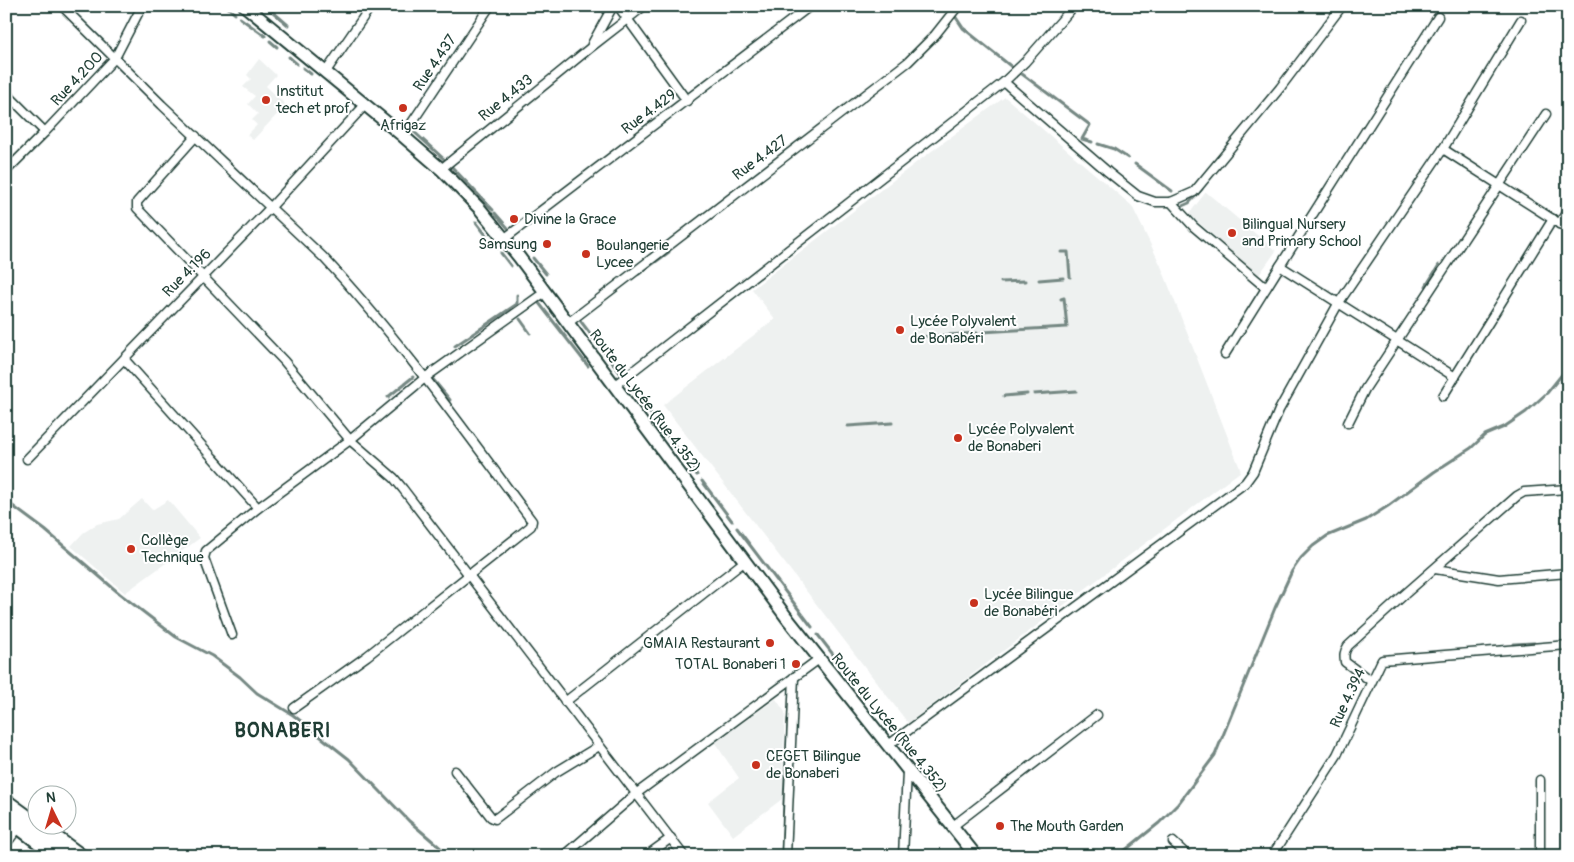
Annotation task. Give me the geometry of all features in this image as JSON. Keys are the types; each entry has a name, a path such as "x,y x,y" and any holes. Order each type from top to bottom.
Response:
{"highway":[{"path":"6,802 80,856"},
{"path":"6,817 58,856"}],"main road":[{"name":"Route du Lycée (Rue 4.352)","path":"247,7 404,136 480,209 520,257 818,659 976,856"}],"street":[{"path":"62,6 348,283 426,377 532,521 531,526 367,656 294,708"},
{"name":"Rue 4.200","path":"6,171 18,161 116,58 142,6"},
{"path":"325,73 370,6"},
{"name":"Rue 4.437","path":"404,136 490,6"},
{"path":"590,48 613,6"},
{"path":"618,6 687,101"},
{"name":"Rue 4.433","path":"441,170 644,6"},
{"name":"Rue 4.429","path":"504,239 810,6"},
{"path":"615,385 1004,82 1026,62 1074,6"},
{"path":"1004,82 1138,196 1155,202 1171,202 1194,192 1280,88 1342,6"},
{"name":"Rue 4.427","path":"568,323 908,62 935,35 956,7"},
{"path":"1225,354 1438,17"},
{"path":"887,746 1246,483 1253,472 1279,410 1338,304 1443,149 1520,20"},
{"path":"6,93 45,132"},
{"name":"Rue 4.196","path":"27,459 271,207 365,105"},
{"path":"1348,423 1365,389 1546,114"},
{"path":"196,136 136,205 202,277 284,360 350,440 394,478 684,856"},
{"path":"1443,149 1568,229"},
{"path":"1171,202 1194,227 1266,288"},
{"path":"1443,396 1556,222 1568,210"},
{"path":"1280,266 1455,377"},
{"path":"232,635 204,558 206,551 258,508 350,440 426,377 545,292"},
{"path":"124,359 258,508"},
{"path":"1371,681 1346,662 1345,650 1404,595 1517,496 1524,492 1568,489"},
{"path":"565,702 745,561"},
{"path":"1435,569 1499,579 1568,572"},
{"name":"Rue 4.394","path":"1272,856 1336,755 1382,660 1568,645"},
{"path":"564,856 636,793 818,659"},
{"path":"786,856 794,677"},
{"path":"953,826 1097,715"},
{"path":"455,771 491,817 495,819 556,772 599,746"},
{"path":"903,856 907,771"},
{"path":"1540,780 1540,856"},
{"path":"6,844 19,827"},
{"path":"646,856 671,838"},
{"path":"1173,842 1188,856"}],"shaded area":[{"name":"Institut tech et prof","path":"259,59 276,75 266,86 286,105 253,140 247,135 257,125 252,120 258,114 248,104 255,96 243,87 251,79 247,75"},
{"name":"Lycée Polyvalent de Bonaberi","path":"1005,97 1132,206 1161,266 1241,471 908,723 663,405 775,319 752,289"},
{"name":"Bilingual Nursery and Primary School","path":"1206,192 1276,251 1259,275 1189,214"},
{"name":"Collège Technique","path":"142,499 152,510 168,500 200,538 125,593 71,546 83,533 97,524 119,519"},
{"name":"CEGET Bilingue de Bonaberi","path":"776,699 785,712 782,799 733,836 708,802 739,778 715,743"}],"waterway":[{"path":"226,6 235,14"},
{"path":"266,6 288,25"},
{"path":"955,16 963,28 1013,68"},
{"path":"240,18 265,36"},
{"path":"270,41 277,47"},
{"path":"289,57 297,64"},
{"path":"303,68 311,74"},
{"path":"1022,74 1090,125 1082,139 1092,142"},
{"path":"411,129 445,160"},
{"path":"1098,144 1114,149 1128,158"},
{"path":"1135,164 1172,191"},
{"path":"452,167 493,210"},
{"path":"1180,207 1189,203 1202,189"},
{"path":"495,213 508,228"},
{"path":"476,222 486,235"},
{"path":"492,242 497,248"},
{"path":"639,274 669,252"},
{"path":"1061,252 1068,252 1070,277"},
{"path":"501,253 511,266"},
{"path":"533,258 546,274"},
{"path":"1426,286 1439,265"},
{"path":"1039,280 1063,278"},
{"path":"1001,282 1025,281"},
{"path":"455,346 517,304 517,295"},
{"path":"982,332 1067,327 1064,298 1061,299"},
{"path":"539,303 588,366"},
{"path":"520,319 530,333"},
{"path":"579,319 621,374"},
{"path":"919,337 977,333"},
{"path":"1118,856 1159,823 1178,804 1215,755 1275,608 1292,571 1301,558 1327,536 1366,520 1471,448 1485,435 1504,427 1526,412 1547,393 1568,367"},
{"path":"433,376 431,377 450,400"},
{"path":"388,397 413,377"},
{"path":"627,382 642,402"},
{"path":"1034,394 1076,391"},
{"path":"1004,396 1027,394"},
{"path":"642,402 697,475"},
{"path":"848,426 892,423"},
{"path":"216,455 254,498"},
{"path":"702,481 732,521"},
{"path":"6,501 45,530 120,594 176,637 212,656 240,677 257,693 293,715 349,759 409,821 450,856"},
{"path":"737,528 812,627"},
{"path":"818,635 835,657"},
{"path":"1514,644 1534,643"},
{"path":"786,766 788,719"},
{"path":"779,856 782,853 785,775"}],"place":[{"name":"Institut tech et prof","path":"266,100"},
{"name":"Afrigaz","path":"403,108"},
{"name":"Divine la Grace","path":"514,219"},
{"name":"Bilingual Nursery and Primary School","path":"1232,233"},
{"name":"Samsung","path":"547,244"},
{"name":"Boulangerie Lycee","path":"586,254"},
{"name":"Lycée Polyvalent de Bonabéri","path":"900,330"},
{"name":"Lycée Polyvalent de Bonaberi","path":"958,438"},
{"name":"Collège Technique","path":"131,549"},
{"name":"Lycée Bilingue de Bonabéri","path":"974,603"},
{"name":"GMAIA Restaurant","path":"770,643"},
{"name":"TOTAL Bonaberi 1","path":"796,664"},
{"name":"CEGET Bilingue de Bonaberi","path":"756,765"},
{"name":"The Mouth Garden","path":"1000,826"}],"district":[{"name":"BONABERI","path":"283,730"}]}
